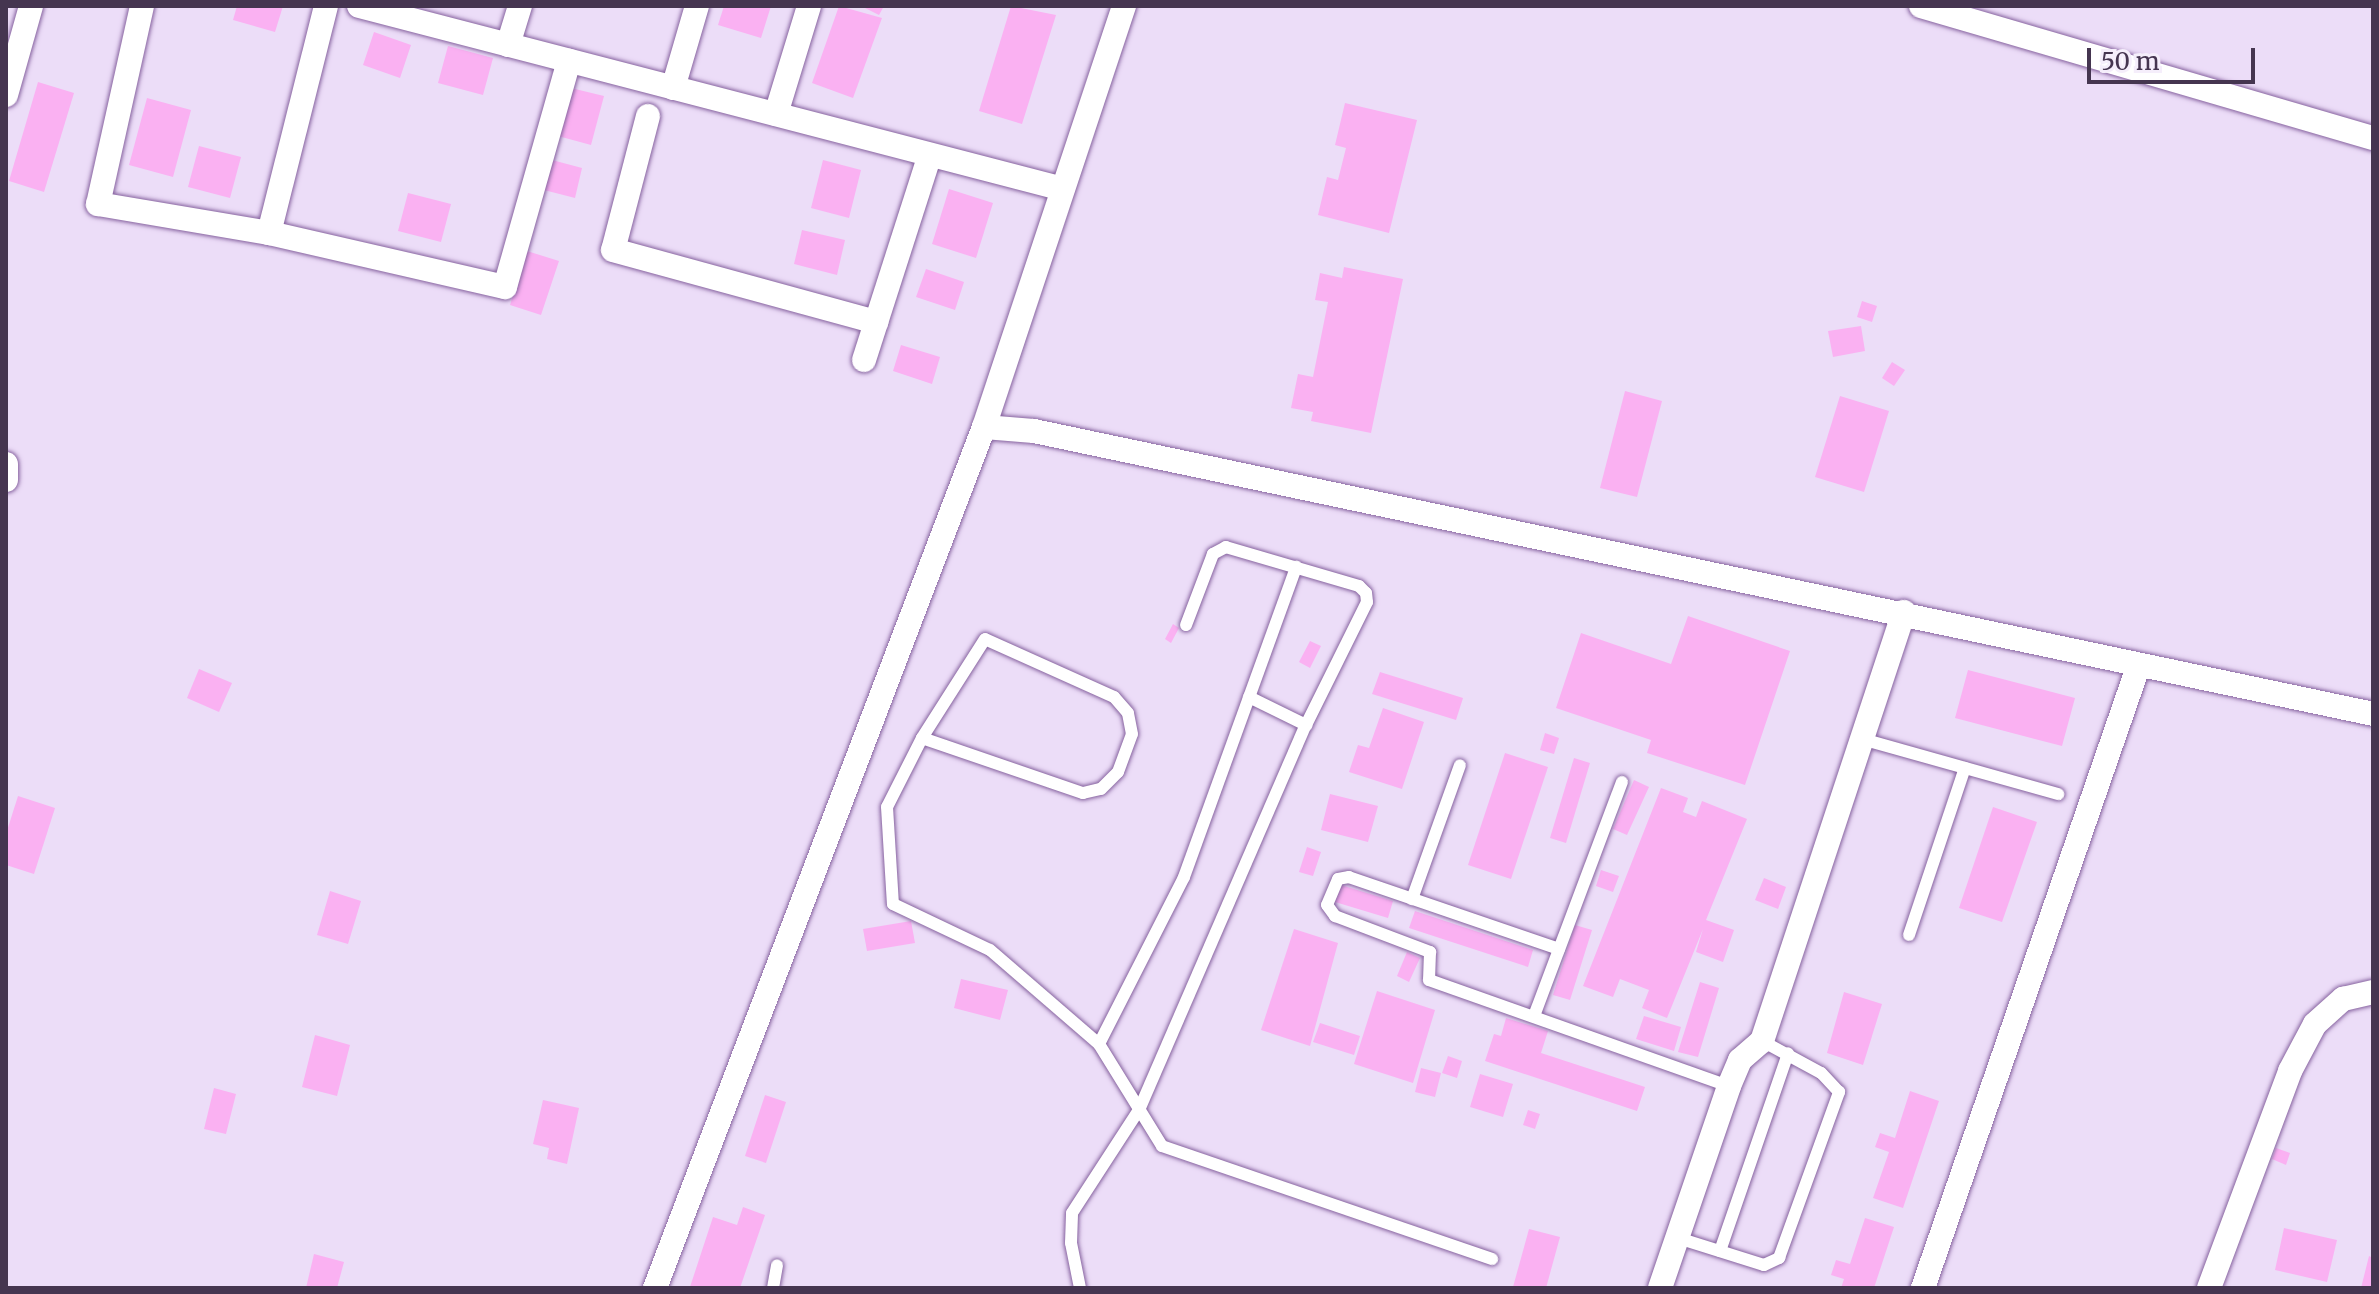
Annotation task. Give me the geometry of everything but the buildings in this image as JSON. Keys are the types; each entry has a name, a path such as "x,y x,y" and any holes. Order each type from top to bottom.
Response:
{"street":[{"path":"6,94 31,6"},
{"path":"142,6 98,204 269,233 505,287 569,61"},
{"path":"269,233 326,6"},
{"path":"359,6 1063,189"},
{"path":"508,45 520,6"},
{"path":"673,88 697,6"},
{"path":"776,114 809,6"},
{"path":"655,1288 984,427 1124,6"},
{"path":"1921,6 2373,138"},
{"path":"648,116 613,250 876,322"},
{"path":"864,360 930,155"},
{"path":"984,427 1034,431 1904,612 2138,667 2373,714"},
{"path":"6,464 6,480"},
{"path":"1660,1288 1729,1086 1740,1060 1762,1041 1904,612"},
{"path":"1923,1288 2138,667"},
{"path":"2209,1288 2290,1071 2315,1024 2343,999 2373,992"}],"lane":[{"path":"1080,1288 1071,1243 1072,1213 1139,1110 1306,725 1367,602 1359,586 1226,547 1213,554 1186,625"},
{"path":"1099,1044 1184,877 1296,567"},
{"path":"922,738 1083,793 1101,789 1118,772 1132,734 1128,713 1114,697 985,639 922,738 887,807 893,904 990,950 1099,1044 1162,1146 1492,1259"},
{"path":"1249,697 1306,725"},
{"path":"1862,739 2058,794"},
{"path":"1412,899 1460,765"},
{"path":"1909,935 1965,768"},
{"path":"1534,1016 1622,782"},
{"path":"1559,949 1349,877 1338,879 1327,905 1335,916 1430,952 1429,980 1729,1086"},
{"path":"1678,1238 1764,1265 1779,1258 1839,1092 1834,1081 1762,1041"},
{"path":"1720,1251 1788,1053"},
{"path":"773,1288 777,1265"}]}
